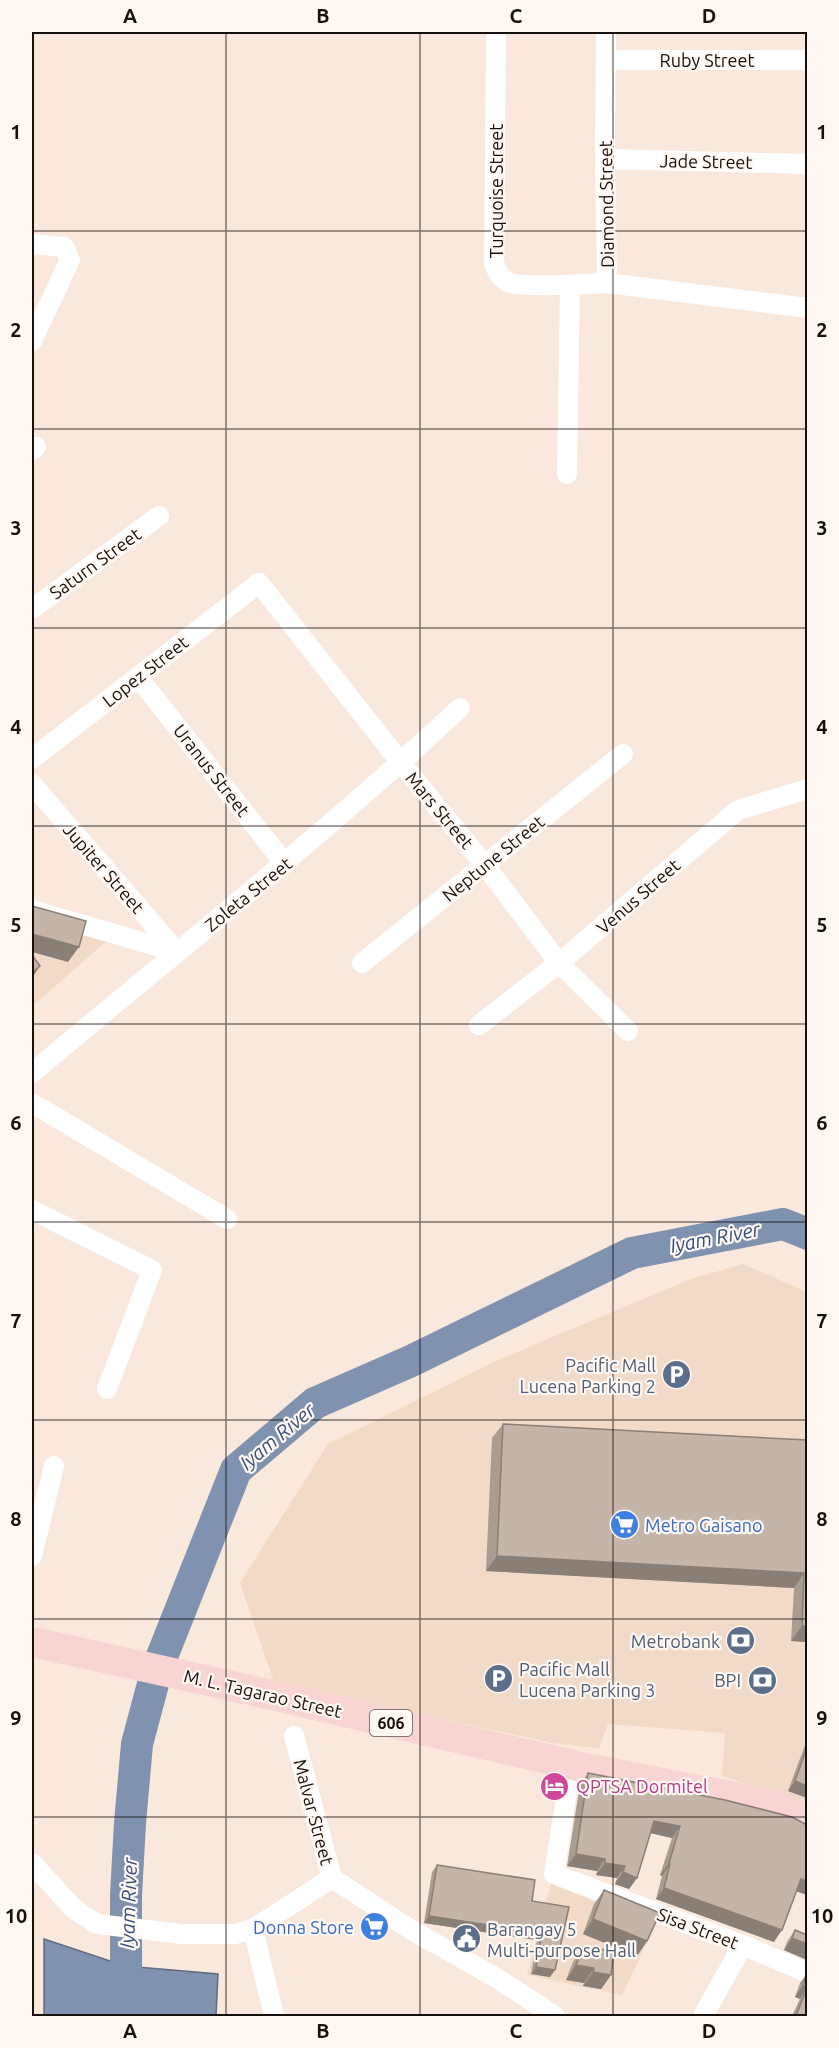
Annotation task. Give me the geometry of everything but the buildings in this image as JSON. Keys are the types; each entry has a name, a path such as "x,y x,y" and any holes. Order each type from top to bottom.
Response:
{"main road":[{"name":"M. L. Tagarao Street","path":"32,1642 571,1765 775,1805 807,1822"}],"street":[{"name":"Turquoise Street","path":"496,32 494,263 499,275 510,283 570,285 608,283"},
{"name":"Diamond Street","path":"606,32 605,159 608,283 807,308"},
{"name":"Ruby Street","path":"606,60 807,60"},
{"name":"Jade Street","path":"605,159 807,164"},
{"path":"32,244 64,247 70,260 32,341"},
{"path":"567,474 570,285"},
{"name":"Saturn Street","path":"32,609 159,516"},
{"name":"Lopez Street","path":"32,759 259,584"},
{"name":"Mars Street","path":"259,584 401,764 484,864 560,963 628,1031"},
{"name":"Uranus Street","path":"138,677 285,864"},
{"name":"Zoleta Street","path":"32,1073 285,864 401,764 460,708"},
{"name":"Neptune Street","path":"362,963 623,754"},
{"name":"Jupiter Street","path":"32,784 177,952"},
{"name":"Venus Street","path":"479,1025 560,963 738,810 807,789"},
{"path":"32,910 177,952"},
{"path":"32,1103 227,1219"},
{"path":"32,1210 152,1270 107,1389"},
{"path":"32,1556 54,1466"},
{"name":"Malvar Street","path":"294,1736 332,1878 413,1931 495,1977 555,2016"},
{"name":"Sisa Street","path":"571,1765 554,1874 743,1945 807,1972"},
{"path":"32,1863 74,1910 86,1918 106,1926 182,1934 235,1934 253,1929 332,1878"},
{"path":"253,1929 274,2016"},
{"path":"703,2016 743,1945"}],"shaded area":[{"path":"32,917 108,940 32,1006"},
{"path":"743,1264 807,1292 807,1804 722,1776 725,1733 608,1724 599,1748 552,1743 274,1682 240,1583 328,1444 498,1360 691,1279"},
{"path":"551,1884 655,1926 622,1995 527,1975"}],"water":[{"path":"44,1939 125,1966 218,1974 216,2016 44,2016"}],"waterway":[{"name":"Iyam River","path":"126,2016 126,1895 137,1744 157,1669 236,1470 315,1403 411,1361 632,1253 783,1224 808,1234"}],"place":[{"name":"Pacific Mall Lucena Parking 2","path":"677,1375"},
{"name":"Metro Gaisano","path":"624,1525"},
{"name":"Metrobank","path":"741,1641"},
{"name":"Pacific Mall Lucena Parking 3","path":"498,1679"},
{"name":"BPI","path":"762,1680"},
{"name":"QPTSA Dormitel","path":"555,1786"},
{"name":"Donna Store","path":"375,1927"},
{"name":"Barangay 5 Multi-purpose Hall","path":"466,1939"}]}
